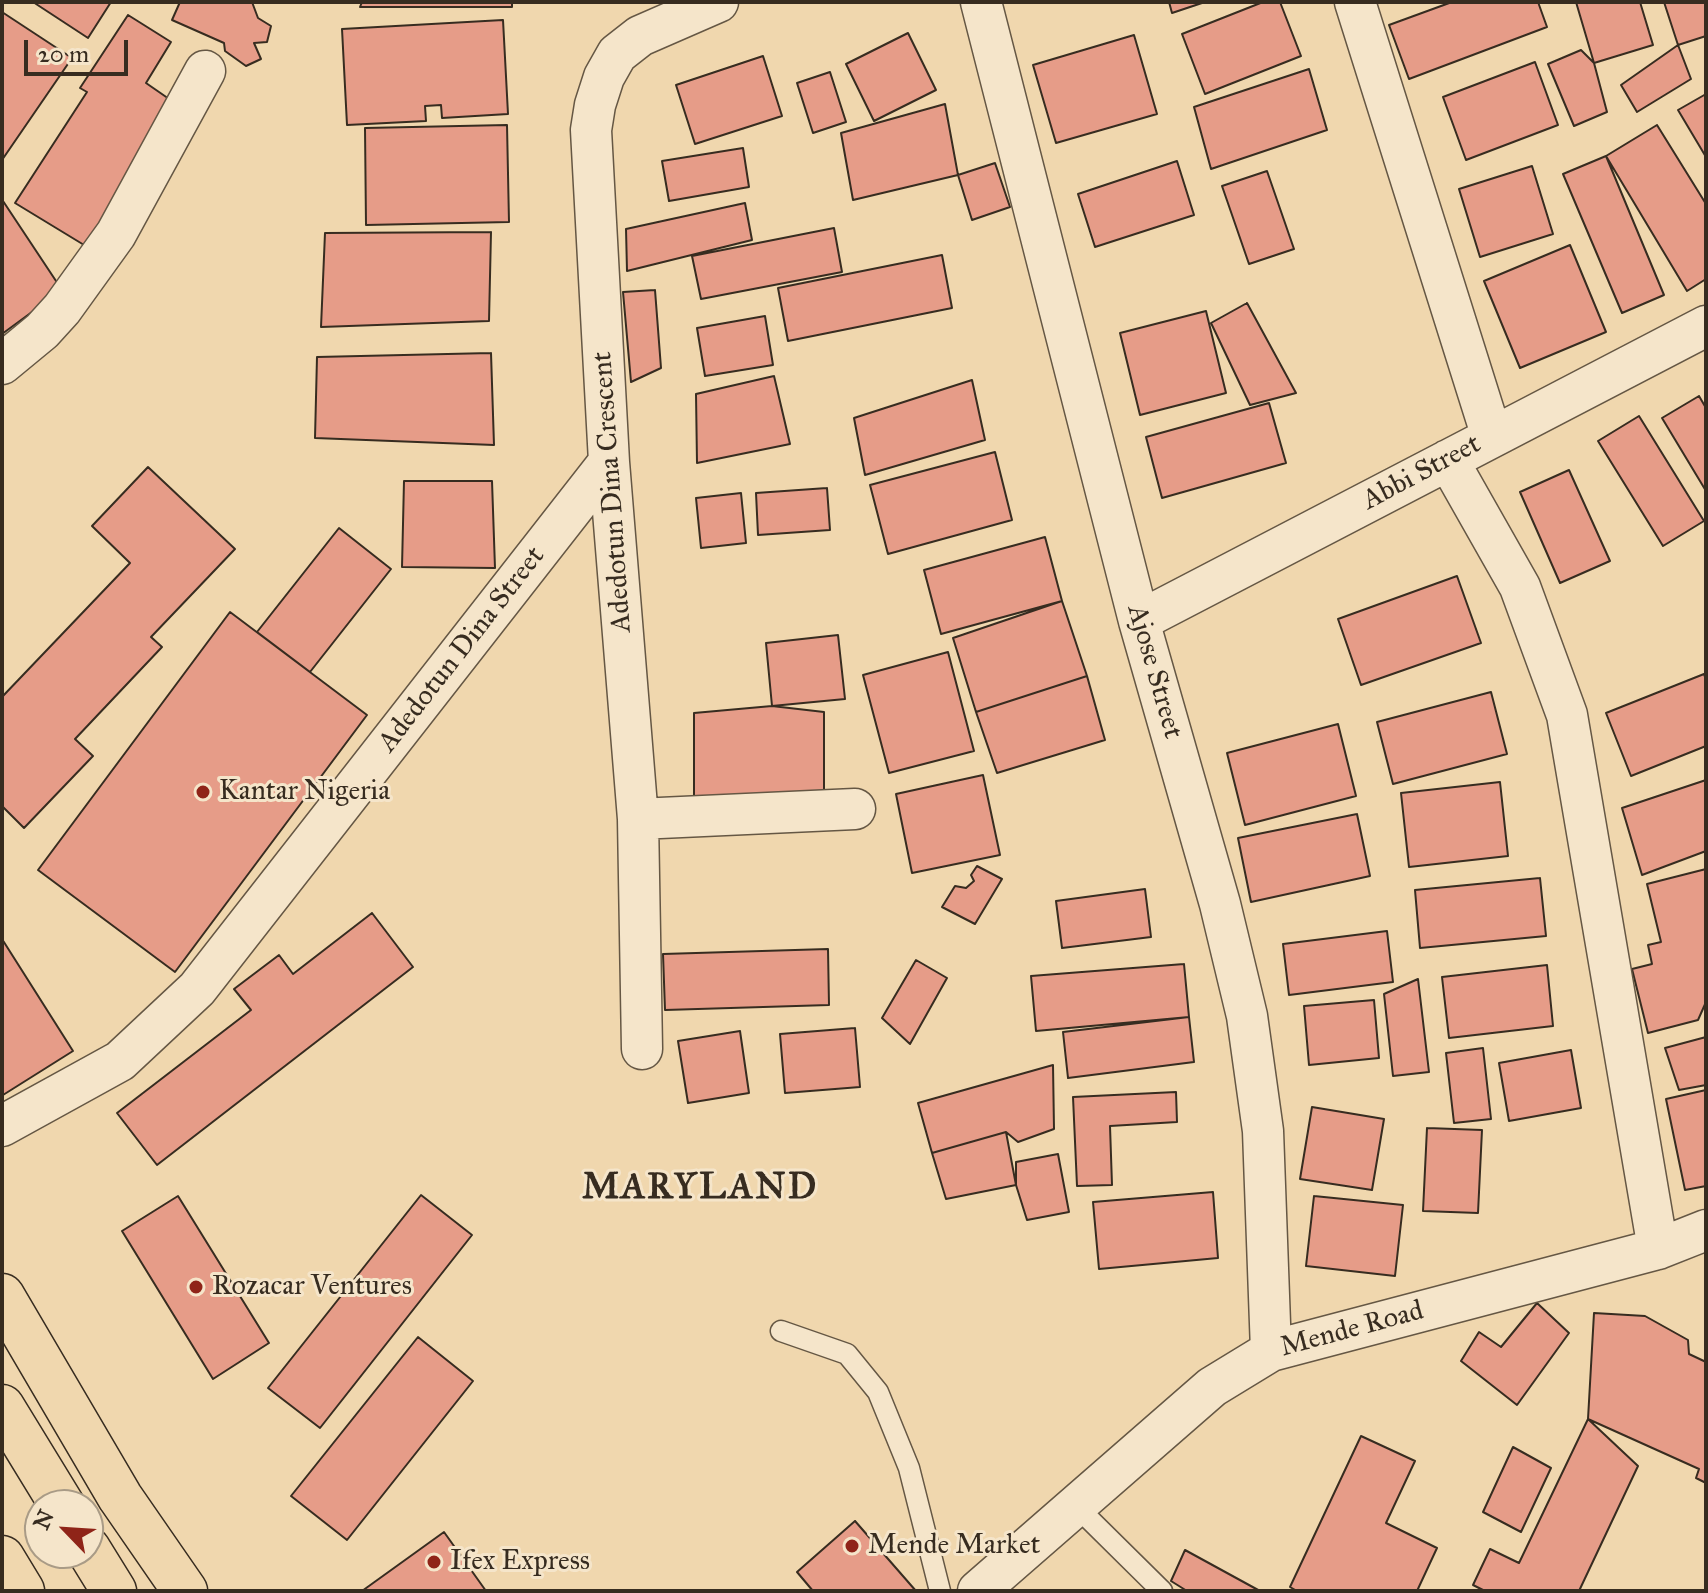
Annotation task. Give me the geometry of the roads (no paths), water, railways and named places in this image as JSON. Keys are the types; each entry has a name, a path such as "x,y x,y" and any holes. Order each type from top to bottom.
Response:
{"main road":[{"path":"2,1296 120,1497 185,1591"},
{"path":"2,1407 52,1489"},
{"path":"2,1558 22,1591"},
{"path":"100,1569 114,1591"}],"street":[{"name":"Adedotun Dina Crescent","path":"642,1049 638,819 609,462 591,130 604,77 617,54 640,36 718,2"},
{"name":"Ajose Street","path":"981,2 1139,621 1220,904 1247,1016 1263,1131 1271,1351"},
{"path":"1355,2 1492,437"},
{"path":"2,364 42,331 62,309 116,234 205,71"},
{"name":"Abbi Street","path":"1139,621 1492,437 1700,342"},
{"path":"1448,460 1520,587 1567,715 1658,1249"},
{"name":"Adedotun Dina Street","path":"2,1126 120,1061 197,989 609,462"},
{"path":"638,819 855,809"},
{"name":"Mende Road","path":"978,1591 1212,1387 1271,1351 1658,1249 1706,1230"}],"lane":[{"path":"781,1331 847,1354 878,1392 909,1468 940,1591"},
{"path":"1077,1507 1162,1591"}],"place":[{"name":"Kantar Nigeria","path":"203,792"},
{"name":"Rozacar Ventures","path":"196,1287"},
{"name":"Mende Market","path":"852,1546"},
{"name":"Ifex Express","path":"434,1562"}],"district":[{"name":"MARYLAND","path":"700,1189"}]}
